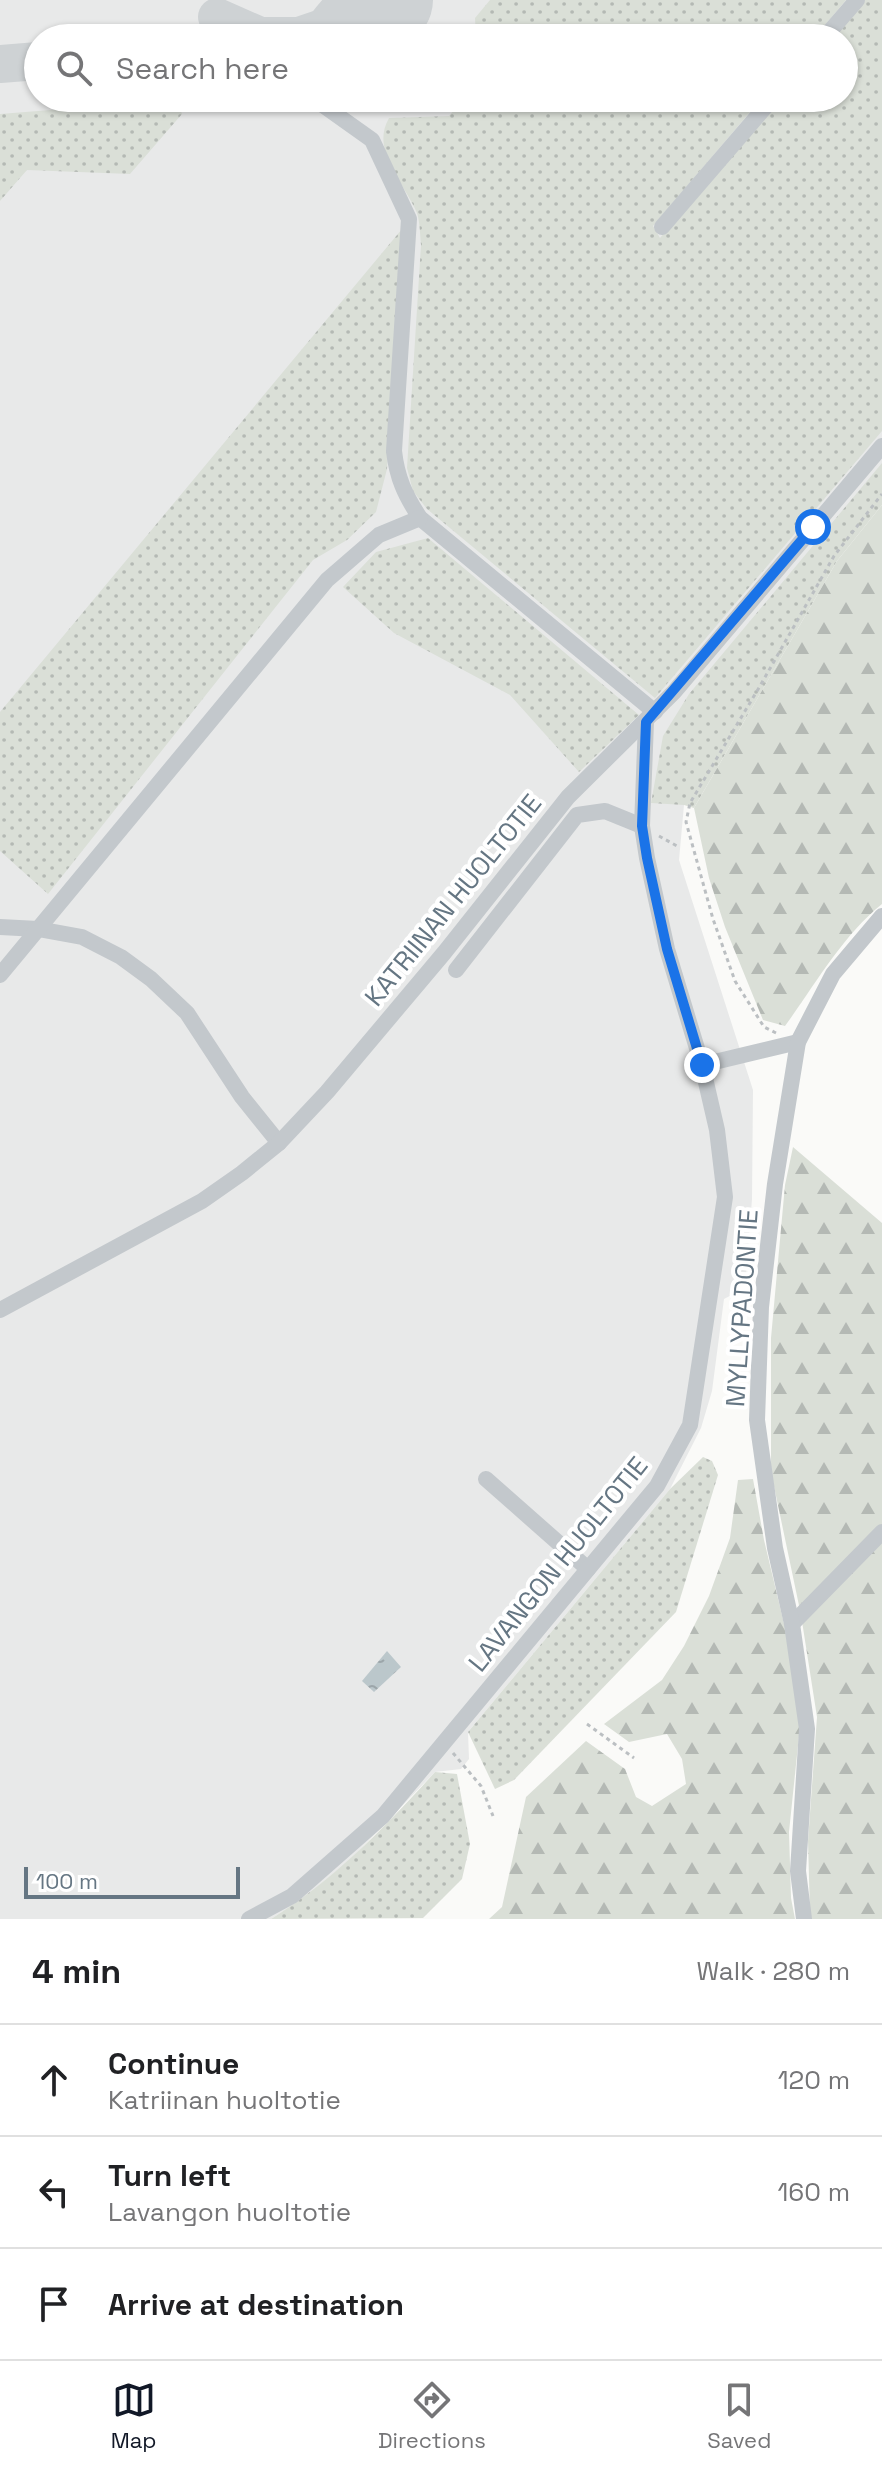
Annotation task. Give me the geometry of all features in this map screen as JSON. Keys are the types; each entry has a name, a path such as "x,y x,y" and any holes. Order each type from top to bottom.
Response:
{"street":[{"path":"836,24 857,0"},
{"path":"333,112 372,140 409,219 394,451 396,473 403,492 420,518 651,717"},
{"path":"662,227 761,112"},
{"name":"KATRIINAN HUOLTOTIE","path":"0,1310 202,1201 279,1143 327,1092 444,953 568,797 651,717 882,446"},
{"path":"0,975 327,580 379,535 420,518"},
{"name":"LAVANGON HUOLTOTIE","path":"249,1919 292,1896 383,1816 657,1486 690,1425 725,1197 717,1130 702,1065 667,949 642,826 651,717"},
{"path":"456,970 577,815 605,811 642,826"},
{"name":"MYLLYPADONTIE","path":"804,1919 798,1871 807,1729 792,1624 775,1548 757,1420 761,1307 775,1184 798,1042 833,974 882,916"},
{"path":"0,927 38,929 82,937 121,957 151,979 187,1013 242,1097 279,1143"},
{"path":"702,1065 798,1042"},
{"path":"486,1479 588,1569"},
{"path":"792,1624 882,1532"}],"path":[{"path":"764,1027 735,981 713,919 686,822 690,803 834,556 882,494"},
{"path":"587,1724 634,1758"},
{"path":"445,1744 481,1786 493,1816"}],"shaded area":[{"path":"0,0 882,0 882,488 830,554 684,805 679,860 753,1090 752,1199 745,1288 724,1299 712,1391 701,1428 670,1489 468,1732 469,1759 461,1769 435,1772 350,1860 301,1900 271,1919 0,1919"}],"green space":[{"path":"490,0 846,0 826,24 475,24 475,18"},
{"path":"864,0 882,0 882,431 655,698 427,509 413,491 407,468 420,229 417,213 386,154 384,130 389,118 449,116 452,112 750,112 653,226 660,238 768,112 858,112 858,24 843,24"},
{"path":"0,114 182,114 130,174 27,170 0,201"},
{"path":"402,229 387,469 376,512 347,540 313,560 48,894 0,851 0,712"},
{"path":"882,463 882,505 837,561 694,808 651,803 663,736 689,694"},
{"path":"882,505 882,904 842,946 785,1026 763,1020 725,927 709,878 694,808 837,561"},
{"path":"428,538 639,715 579,772 510,695 394,633 343,587 376,552"},
{"path":"793,1147 882,1223 882,1919 812,1919 810,1914 808,1841 817,1717 801,1615 771,1472 771,1338 785,1185"},
{"path":"703,1457 712,1461 718,1475 676,1612 514,1780 495,1789 468,1732 670,1489"},
{"path":"753,1479 785,1628 800,1726 789,1832 791,1898 795,1919 489,1919 502,1907 526,1797 586,1741 625,1769 636,1797 652,1806 686,1784 682,1759 667,1734 629,1742 604,1724 662,1680 684,1646 709,1596 730,1538 738,1480"},
{"path":"435,1772 457,1774 470,1844 462,1879 423,1918 271,1919 358,1852"}],"water":[{"path":"387,1651 401,1667 374,1692 362,1681"}],"taxiway":[{"path":"334,24 374,0"},
{"path":"217,17 233,24"},
{"path":"0,64 24,62"}],"runway":[{"path":"365,24 385,0"}],"route":[{"path":"702,1065 667,949 647,858 642,826 646,722 813,527"}]}
